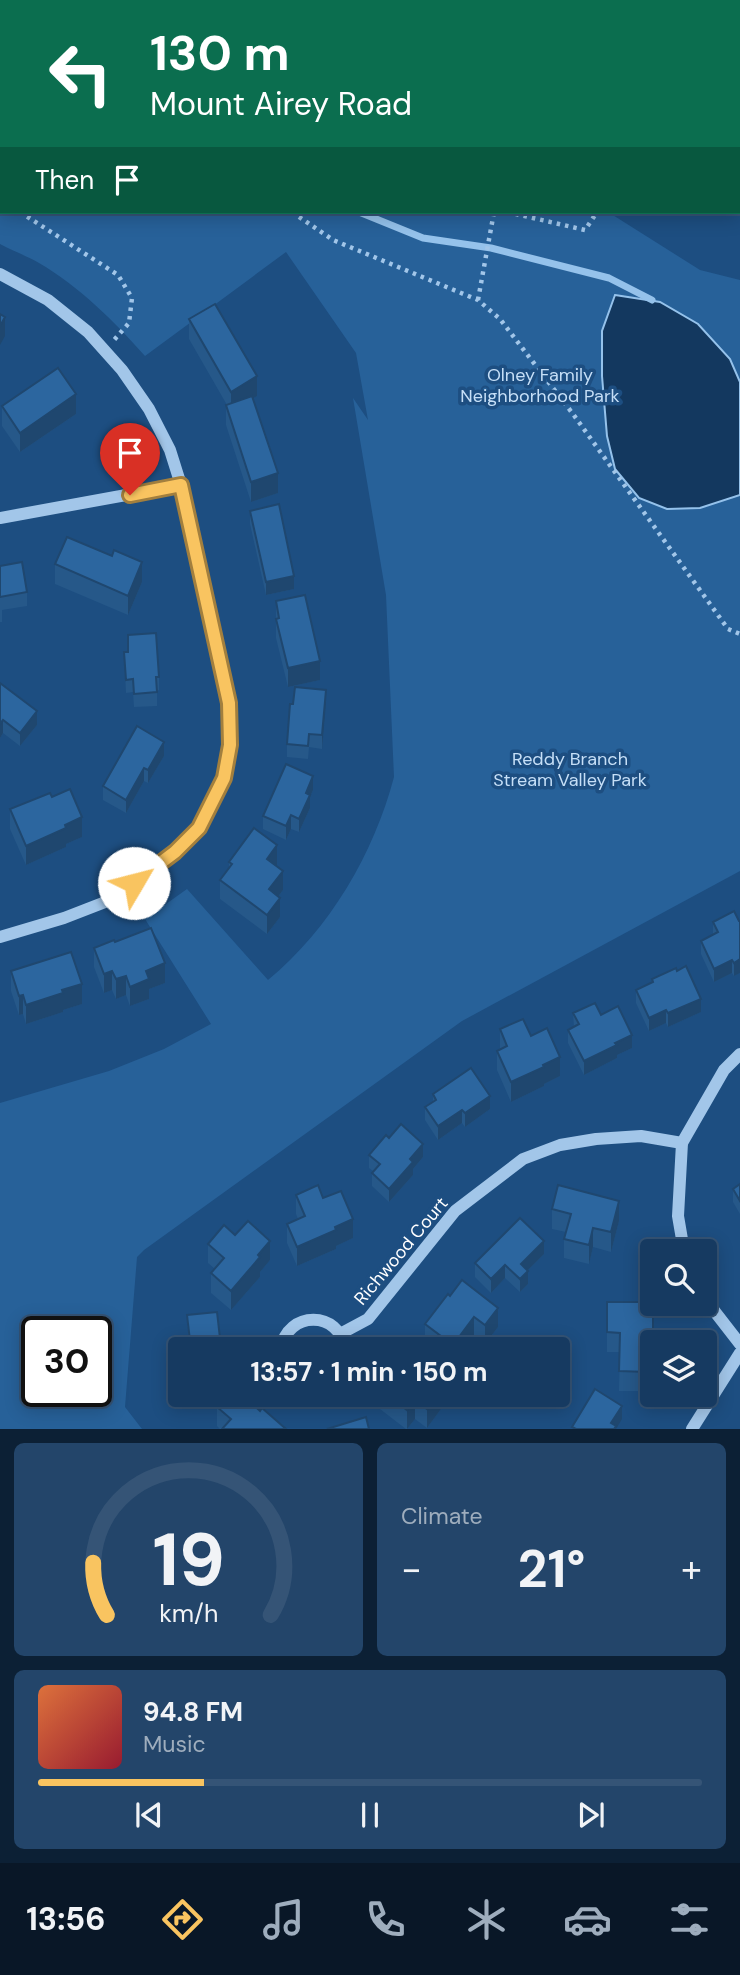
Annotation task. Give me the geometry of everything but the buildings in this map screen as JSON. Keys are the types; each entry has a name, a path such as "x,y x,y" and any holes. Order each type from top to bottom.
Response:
{"street":[{"path":"0,274 48,300 88,332 122,370 149,409 170,450 181,485 229,703 230,745 224,778 199,828 175,852 113,899 64,918 0,937"},
{"path":"0,518 181,485"},
{"path":"682,1239 678,1216 682,1143 724,1070 740,1054"},
{"name":"Richwood Court","path":"340,1335 368,1319 455,1211 523,1160 560,1145 596,1139 641,1136 682,1143"},
{"path":"717,1314 740,1344"},
{"path":"285,1337 301,1321 312,1319 333,1326 340,1335"},
{"path":"692,1429 740,1353"}],"path":[{"path":"23,214 118,275 132,298 130,323 105,351"},
{"path":"295,214 333,240 478,300 500,319 573,414 729,629 740,634"},
{"path":"478,300 494,214"},
{"path":"516,214 585,230 596,214"}],"green space":[{"path":"0,214 611,214 700,270 740,280 740,871 462,1021 144,1250 137,1257 125,1407 142,1429 0,1429 0,1103 109,1071 164,1049 211,1024 145,919 187,889 268,980 290,960 330,913 347,888 375,834 394,777 386,595 353,398 368,420 356,353 286,252 145,356 109,318 68,283 39,263 0,244"}],"shaded area":[{"path":"615,295 660,302 698,324 730,359 740,382 740,495 700,508 667,509 639,498 615,469 607,436 602,376 602,331"}],"waterway":[{"path":"364,214 423,238 491,248 609,278 652,300"}],"route":[{"path":"130,495 181,485 229,703 230,745 224,778 199,828 175,852 134,883"}],"park label":[{"name":"Olney Family Neighborhood Park","path":"540,385"},
{"name":"Reddy Branch Stream Valley Park","path":"570,769"}]}
